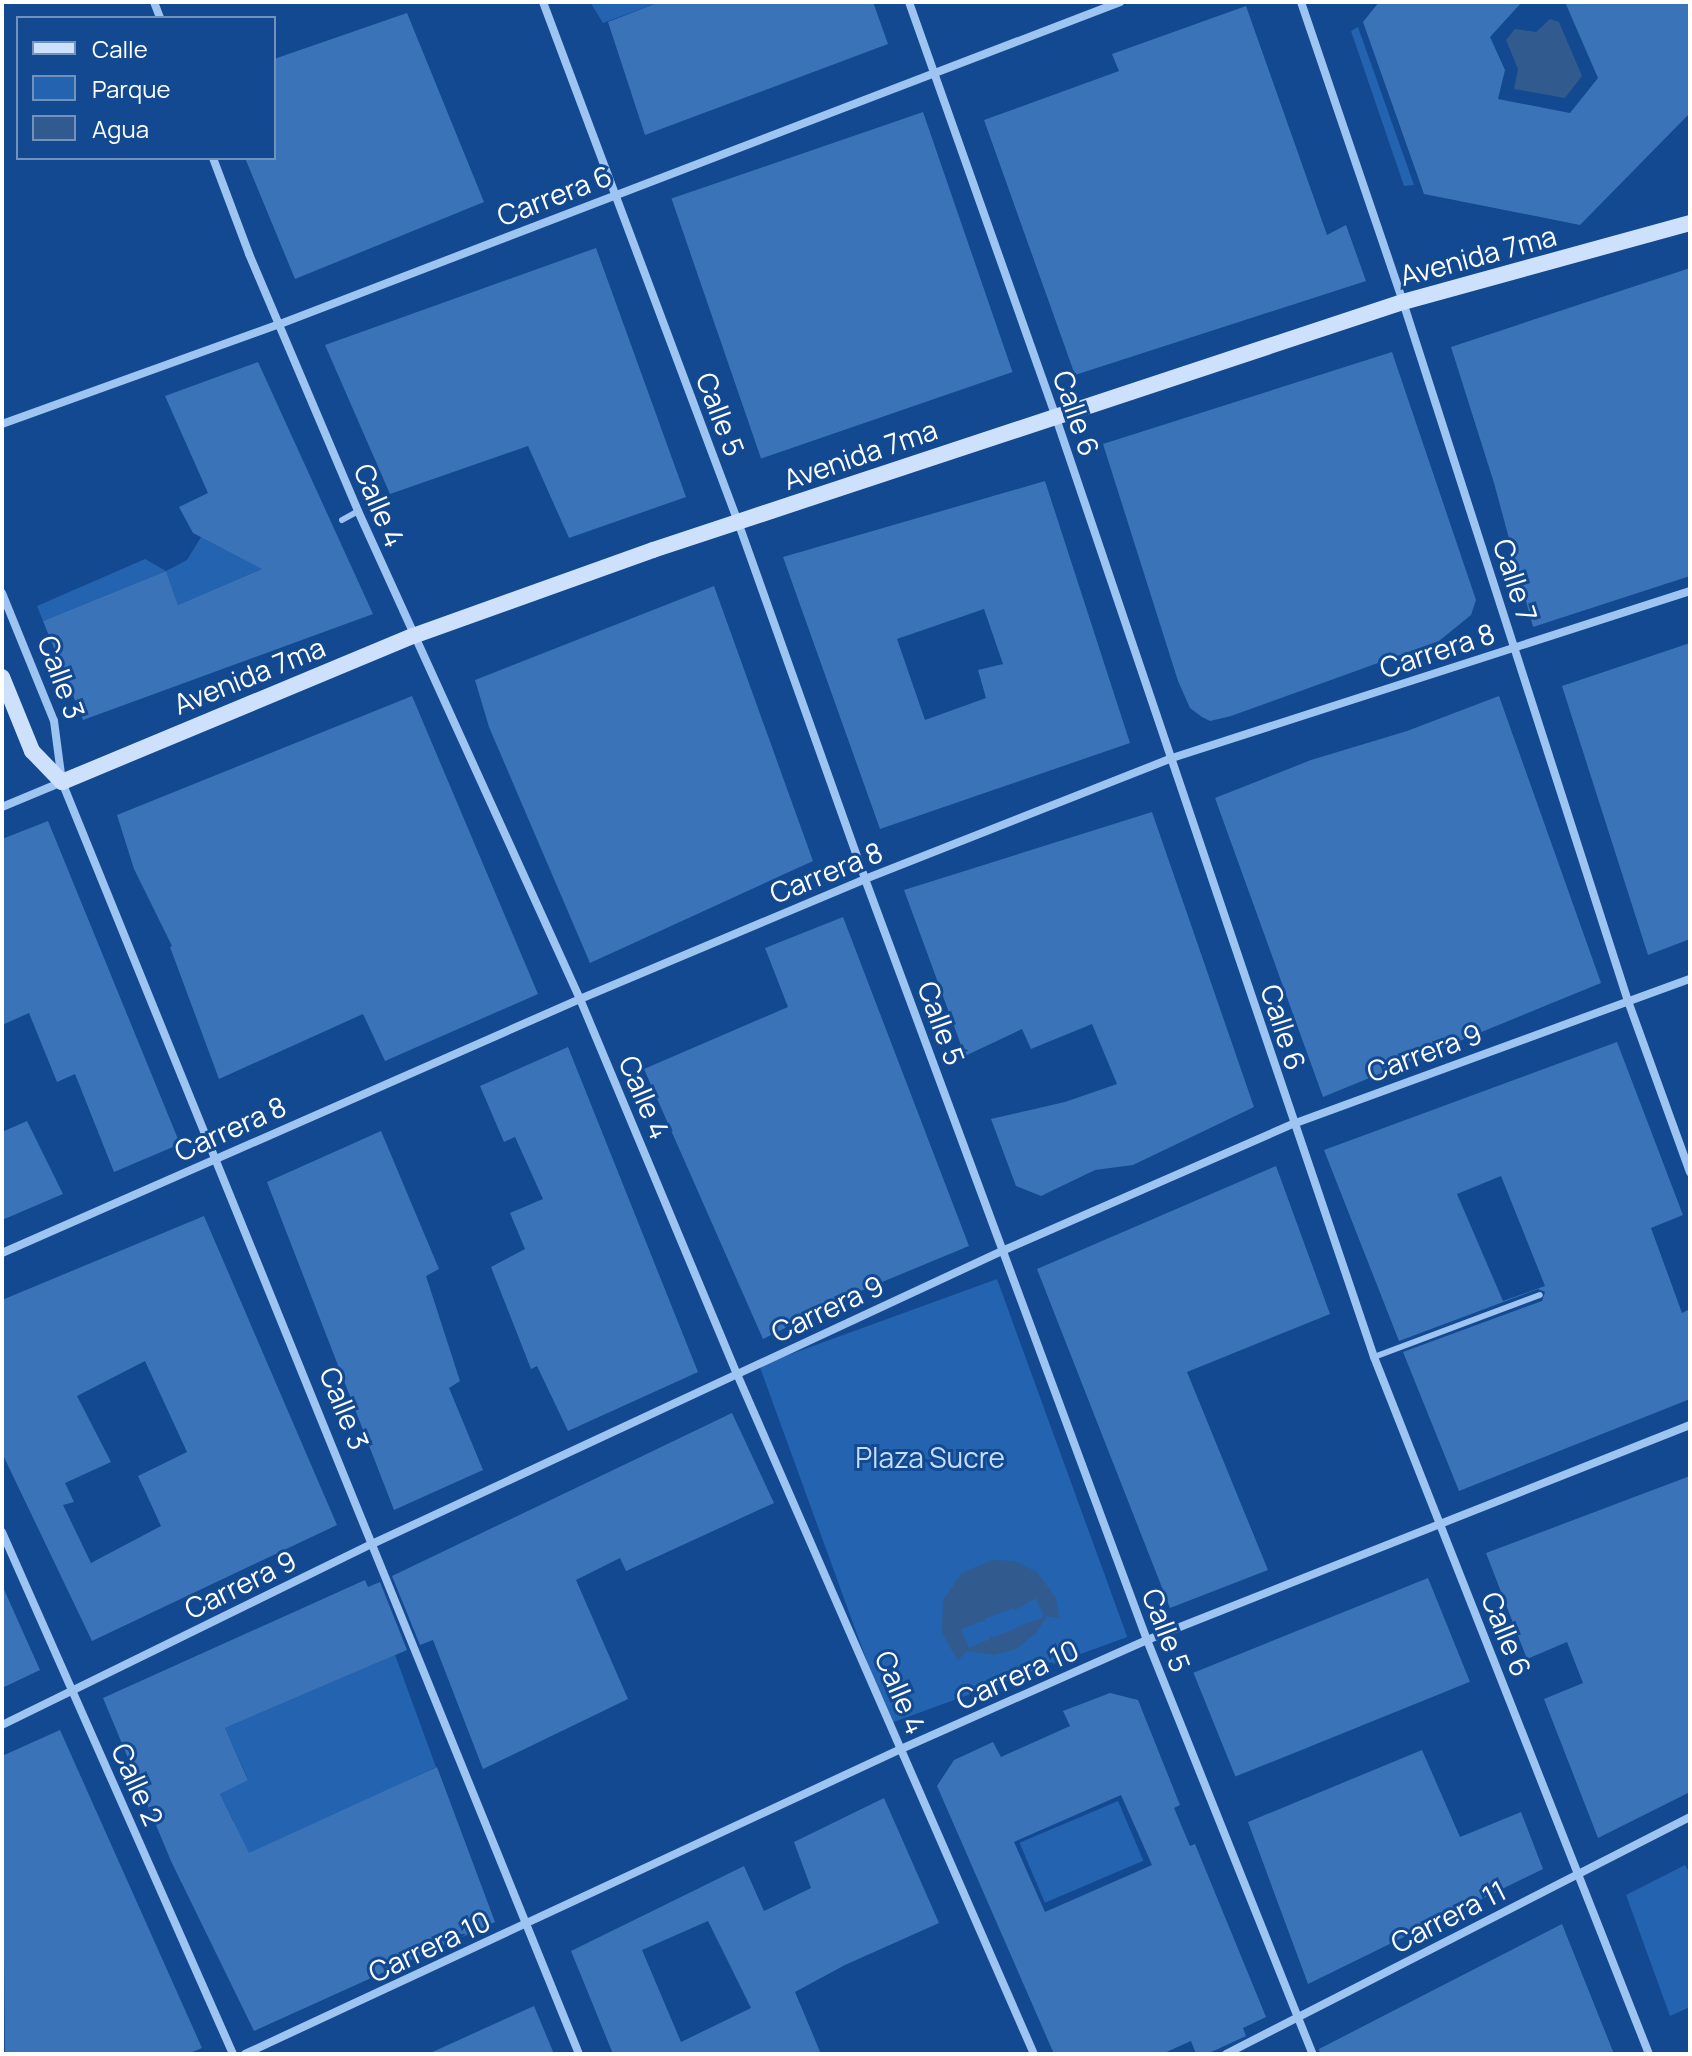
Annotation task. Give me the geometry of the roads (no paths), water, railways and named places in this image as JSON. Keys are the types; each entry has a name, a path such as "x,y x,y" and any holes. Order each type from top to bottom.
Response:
{"street":[{"name":"Calle 5","path":"543,2 738,522 865,879 1147,1640 1300,2015 1313,2054"},
{"name":"Calle 6","path":"909,2 1055,415 1374,1357 1649,2054"},
{"name":"Carrera 6","path":"2,424 280,324 1120,2"},
{"name":"Calle 7","path":"1301,2 1403,302 1628,1001 1690,1172"},
{"name":"Calle 4","path":"214,160 358,511 580,999 737,1374 1034,2054"},
{"name":"Avenida 7ma","path":"62,782 413,636 738,522 1403,302 1690,223"},
{"name":"Carrera 8","path":"2,1253 580,999 865,879 1172,758 1690,591"},
{"name":"Calle 3","path":"2,593 54,721 62,782 579,2054"},
{"name":"Calle 3","path":"2,677 32,751 62,782"},
{"path":"2,807 62,782"},
{"name":"Carrera 9","path":"2,1725 372,1544 1002,1251 1293,1124 1690,979"},
{"name":"Carrera 10","path":"245,2054 901,1749 1147,1640 1690,1425"},
{"name":"Calle 2","path":"2,1532 233,2054"},
{"name":"Carrera 11","path":"1226,2054 1690,1817"}],"lane":[{"path":"342,520 358,511"},
{"path":"1374,1357 1540,1295"}],"water":[{"path":"1550,19 1559,22 1582,76 1565,98 1514,89 1518,69 1506,40 1515,29 1536,32"},
{"path":"992,1560 1015,1561 1037,1572 1056,1598 1059,1618 1047,1616 1036,1633 1016,1649 994,1655 966,1651 958,1661 942,1633 943,1600 962,1573","holes":["1036,1598 1044,1617 1023,1625 1020,1623 1021,1626 992,1638 990,1635 990,1639 969,1648 961,1629 982,1621 984,1623 985,1619 1013,1608 1015,1610"]}],"park label":[{"name":"Plaza Sucre","path":"930,1457"}]}
